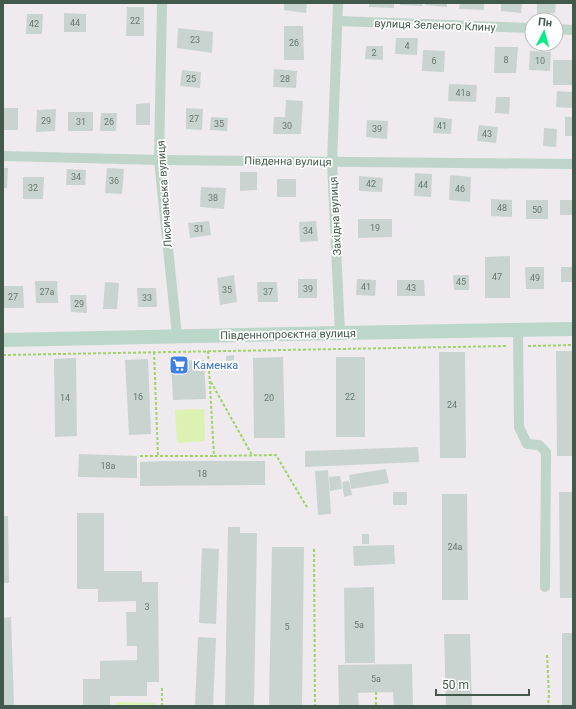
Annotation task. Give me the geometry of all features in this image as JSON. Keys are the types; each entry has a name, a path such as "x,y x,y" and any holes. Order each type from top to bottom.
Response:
{"main road":[{"name":"Південнопроєктна вулиця","path":"3,340 573,329"}],"street":[{"name":"Лисичанська вулиця","path":"162,3 159,160 177,336"},
{"name":"Західна вулиця","path":"338,3 332,162 340,333"},
{"name":"вулиця Зеленого Клину","path":"338,21 524,28"},
{"name":"Південна вулиця","path":"3,156 159,160 573,164"},
{"path":"518,330 519,427 527,444 539,445 546,452 545,587"}],"path":[{"path":"525,346 573,345"},
{"path":"3,355 509,346"},
{"path":"208,351 214,456"},
{"path":"154,352 158,456"},
{"path":"209,380 252,455"},
{"path":"140,456 276,455 308,509"},
{"path":"314,549 315,706"},
{"path":"547,655 549,695 548,706"},
{"path":"162,687 162,706"},
{"path":"376,692 376,706"}],"green space":[{"path":"204,409 205,441 177,443 175,410"},
{"path":"116,702 155,703 155,706 116,706"}],"building":[{"path":"284,3 307,3 306,13 284,10"},
{"path":"369,3 394,3 394,8 369,7"},
{"path":"400,3 422,3 422,6 400,5"},
{"path":"425,3 447,3 447,7 425,5"},
{"path":"460,3 484,3 484,10 459,9"},
{"path":"501,3 522,3 521,13 501,11"},
{"path":"537,3 556,3 555,12 537,12"},
{"path":"127,7 144,7 144,36 126,36"},
{"path":"64,13 86,14 86,32 64,32"},
{"path":"27,14 43,14 42,34 26,34"},
{"path":"284,26 303,26 304,60 284,60"},
{"path":"178,28 213,32 212,53 177,48"},
{"path":"396,38 418,38 417,55 395,54"},
{"path":"366,46 383,46 383,60 365,59"},
{"path":"495,47 518,47 516,73 494,73"},
{"path":"423,50 445,51 444,72 422,71"},
{"path":"530,52 551,52 550,71 529,70"},
{"path":"553,60 573,60 573,85 553,85"},
{"path":"274,69 297,71 296,88 273,87"},
{"path":"182,70 201,72 200,88 180,86"},
{"path":"449,84 477,85 476,102 448,101"},
{"path":"557,91 573,92 573,108 556,107"},
{"path":"496,97 510,97 509,114 495,113"},
{"path":"286,100 303,101 301,134 273,134 274,117 285,117"},
{"path":"150,103 150,125 136,125 136,104"},
{"path":"3,108 18,108 18,130 3,130"},
{"path":"186,108 203,109 202,130 186,129"},
{"path":"56,109 55,131 36,132 37,110"},
{"path":"68,112 93,112 93,131 68,131"},
{"path":"101,113 117,113 116,131 100,131"},
{"path":"211,117 228,118 227,131 210,130"},
{"path":"434,117 452,119 451,134 433,133"},
{"path":"565,117 573,117 573,136 565,136"},
{"path":"367,120 388,121 387,139 366,137"},
{"path":"479,125 498,127 496,143 477,141"},
{"path":"544,128 557,129 556,147 543,146"},
{"path":"3,168 8,168 7,188 3,188"},
{"path":"107,168 124,169 122,194 105,193"},
{"path":"67,169 86,170 85,185 66,185"},
{"path":"240,172 257,172 257,190 240,191"},
{"path":"415,173 432,174 431,197 414,196"},
{"path":"450,175 471,177 470,202 449,200"},
{"path":"359,176 383,178 382,192 359,191"},
{"path":"23,177 44,177 43,199 23,199"},
{"path":"277,179 296,179 296,197 277,197"},
{"path":"201,187 226,188 224,209 200,207"},
{"path":"491,199 512,200 512,217 491,216"},
{"path":"526,200 548,200 548,219 526,219"},
{"path":"560,200 573,200 573,215 560,215"},
{"path":"358,219 392,219 392,237 358,238"},
{"path":"209,221 211,235 190,238 188,223"},
{"path":"316,221 318,241 300,242 299,222"},
{"path":"510,256 510,298 485,298 485,257"},
{"path":"525,267 544,267 544,289 526,289"},
{"path":"561,267 573,267 573,282 561,282"},
{"path":"234,275 237,302 220,305 217,278"},
{"path":"453,275 469,275 469,290 454,290"},
{"path":"298,279 317,279 317,298 298,298"},
{"path":"357,279 376,280 375,296 356,295"},
{"path":"397,280 424,280 425,296 397,296"},
{"path":"35,281 57,281 58,303 36,303"},
{"path":"105,282 119,283 117,309 103,309"},
{"path":"257,282 277,282 278,302 258,302"},
{"path":"3,286 23,286 24,308 3,308"},
{"path":"137,288 156,288 157,307 138,307"},
{"path":"70,295 86,295 87,313 71,312"},
{"path":"556,351 573,351 573,456 557,456"},
{"path":"439,352 465,352 466,458 440,458"},
{"path":"234,355 234,360 226,361 226,356"},
{"path":"283,357 285,438 254,438 253,358"},
{"path":"336,357 365,357 365,437 336,437"},
{"path":"76,358 77,436 55,437 54,359"},
{"path":"148,359 151,434 129,435 125,360"},
{"path":"204,360 206,399 173,400 171,361"},
{"path":"418,447 419,462 305,467 305,451"},
{"path":"79,454 137,456 137,478 78,477"},
{"path":"265,461 265,485 140,486 140,462"},
{"path":"386,469 389,483 351,489 349,475"},
{"path":"328,470 331,514 318,515 315,471"},
{"path":"340,476 342,489 330,491 329,477"},
{"path":"349,481 352,495 344,497 342,482"},
{"path":"393,492 407,492 407,505 393,505"},
{"path":"559,492 573,492 573,598 560,598"},
{"path":"442,494 467,494 468,600 442,600"},
{"path":"77,513 104,513 104,571 142,571 142,582 158,582 159,682 147,682 147,696 110,696 110,706 83,706 83,679 100,679 100,661 137,660 137,646 127,646 126,612 136,612 136,601 98,602 98,589 77,589"},
{"path":"3,516 8,516 9,583 3,583"},
{"path":"228,527 240,527 240,533 257,533 254,706 225,706"},
{"path":"362,534 369,534 369,544 362,544"},
{"path":"394,545 395,564 354,566 353,546"},
{"path":"272,547 304,547 302,706 269,706"},
{"path":"202,548 219,549 216,624 199,623"},
{"path":"374,587 375,663 345,663 344,588"},
{"path":"11,617 14,706 3,706 3,618"},
{"path":"562,633 573,633 573,706 562,706"},
{"path":"444,634 470,634 472,706 446,706"},
{"path":"198,637 216,638 213,706 195,706"},
{"path":"412,664 413,706 394,706 393,692 358,693 359,706 339,706 338,665"}],"place":[{"name":"Каменка","path":"179,365"}]}
